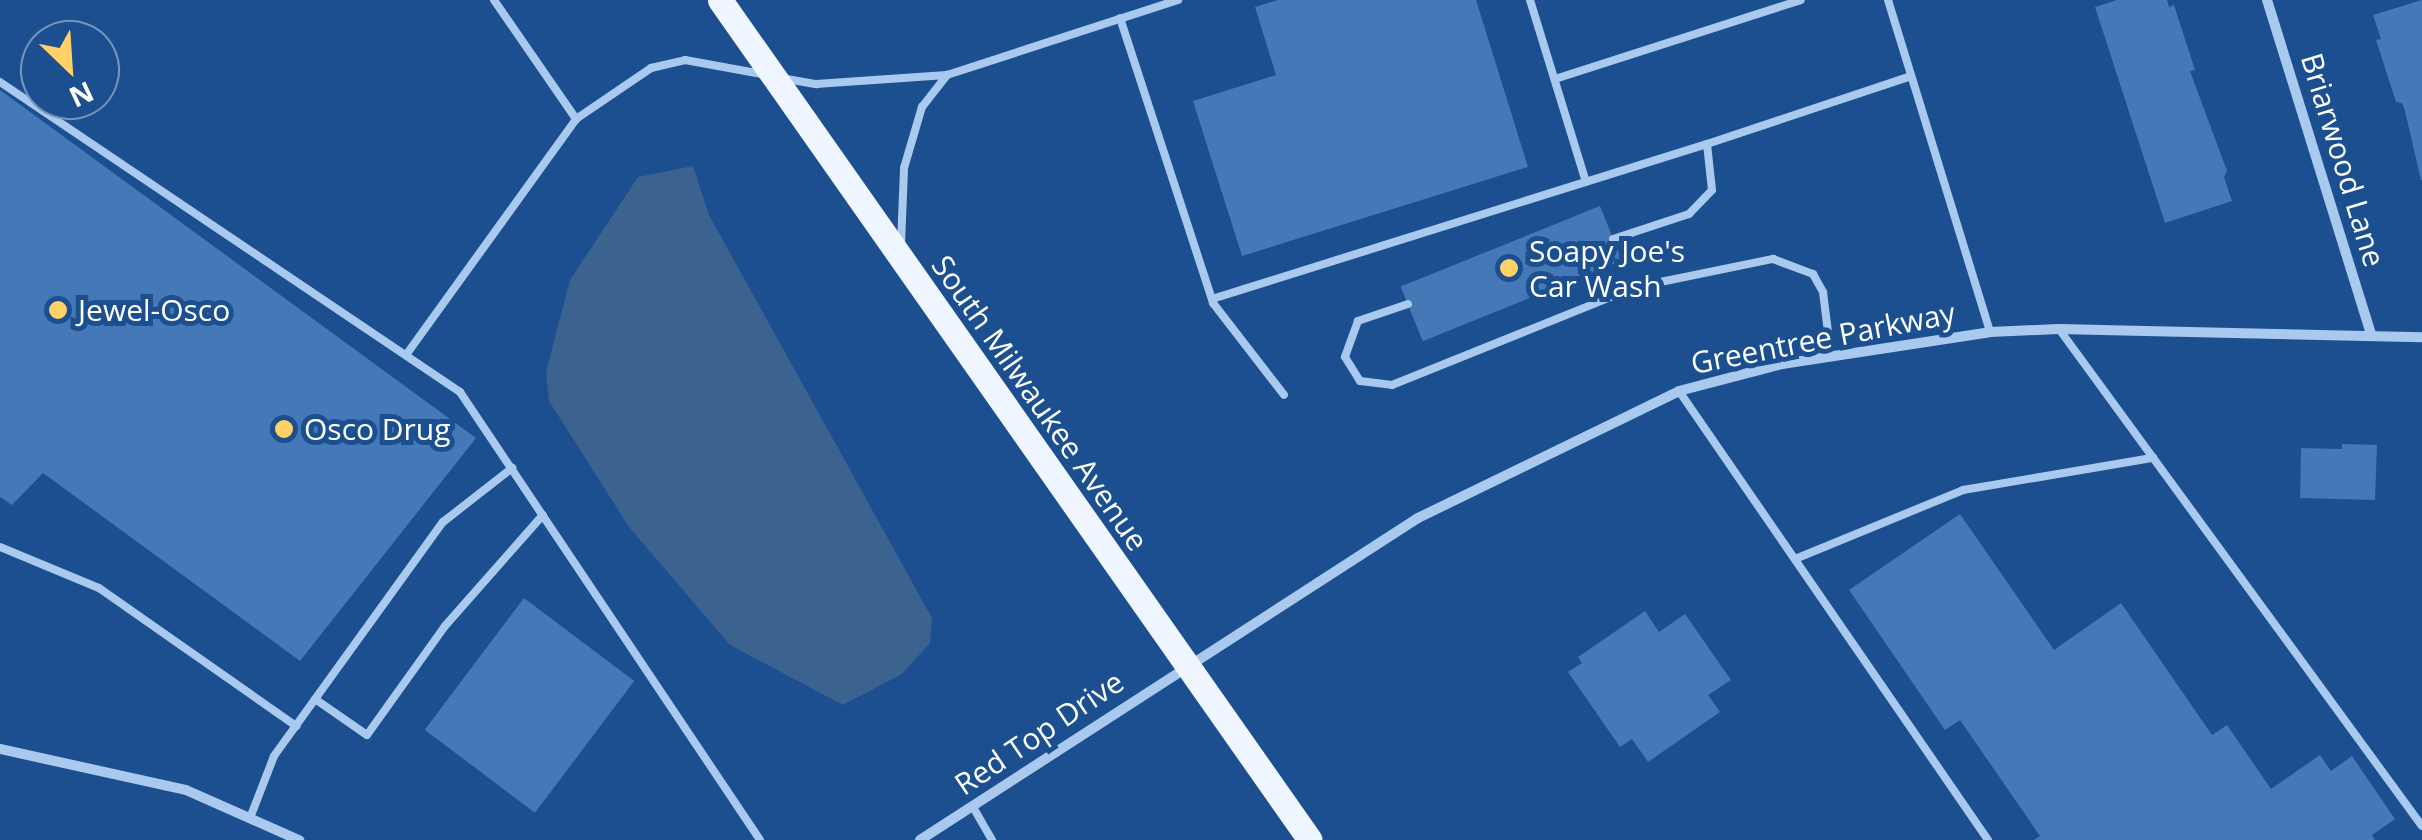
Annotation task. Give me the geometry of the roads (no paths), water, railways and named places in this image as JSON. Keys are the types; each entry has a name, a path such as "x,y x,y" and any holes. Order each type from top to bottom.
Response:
{"main road":[{"name":"South Milwaukee Avenue","path":"720,0 1310,840"}],"street":[{"name":"Briarwood Lane","path":"2267,0 2371,334"},
{"name":"Greentree Parkway","path":"1185,666 1418,518 1679,391 1831,356 1990,332 2058,329 2422,337"},
{"name":"Red Top Drive","path":"920,840 1185,666"},
{"path":"0,749 186,790 299,840"}],"lane":[{"path":"494,0 576,119"},
{"path":"406,355 576,119 650,68 685,60 816,84 947,75 1178,0"},
{"path":"1530,0 1586,182"},
{"path":"1554,79 1801,0"},
{"path":"1888,0 1990,332"},
{"path":"1120,18 1212,299 1284,394"},
{"path":"900,260 904,168 922,107 947,75"},
{"path":"1212,299 1911,76"},
{"path":"0,82 460,392 760,840"},
{"path":"1613,240 1688,214 1712,190 1707,144"},
{"path":"1408,304 1358,321 1345,357 1360,381 1392,385 1636,287 1773,259 1813,274 1823,292 1831,356"},
{"path":"2058,329 2422,826"},
{"path":"1679,391 1988,840"},
{"path":"1794,559 1963,490 2153,458"},
{"path":"250,818 274,756 442,522 512,468"},
{"path":"315,699 367,735 445,626 522,533 543,515"},
{"path":"0,546 99,588 296,726"},
{"path":"973,807 992,840"}],"water":[{"path":"693,166 709,215 932,618 930,643 902,674 843,705 730,645 629,527 549,401 546,372 570,280 638,177"}],"place":[{"name":"Soapy Joe's Car Wash","path":"1509,268"},
{"name":"Jewel-Osco","path":"58,310"},
{"name":"Osco Drug","path":"284,429"}]}
